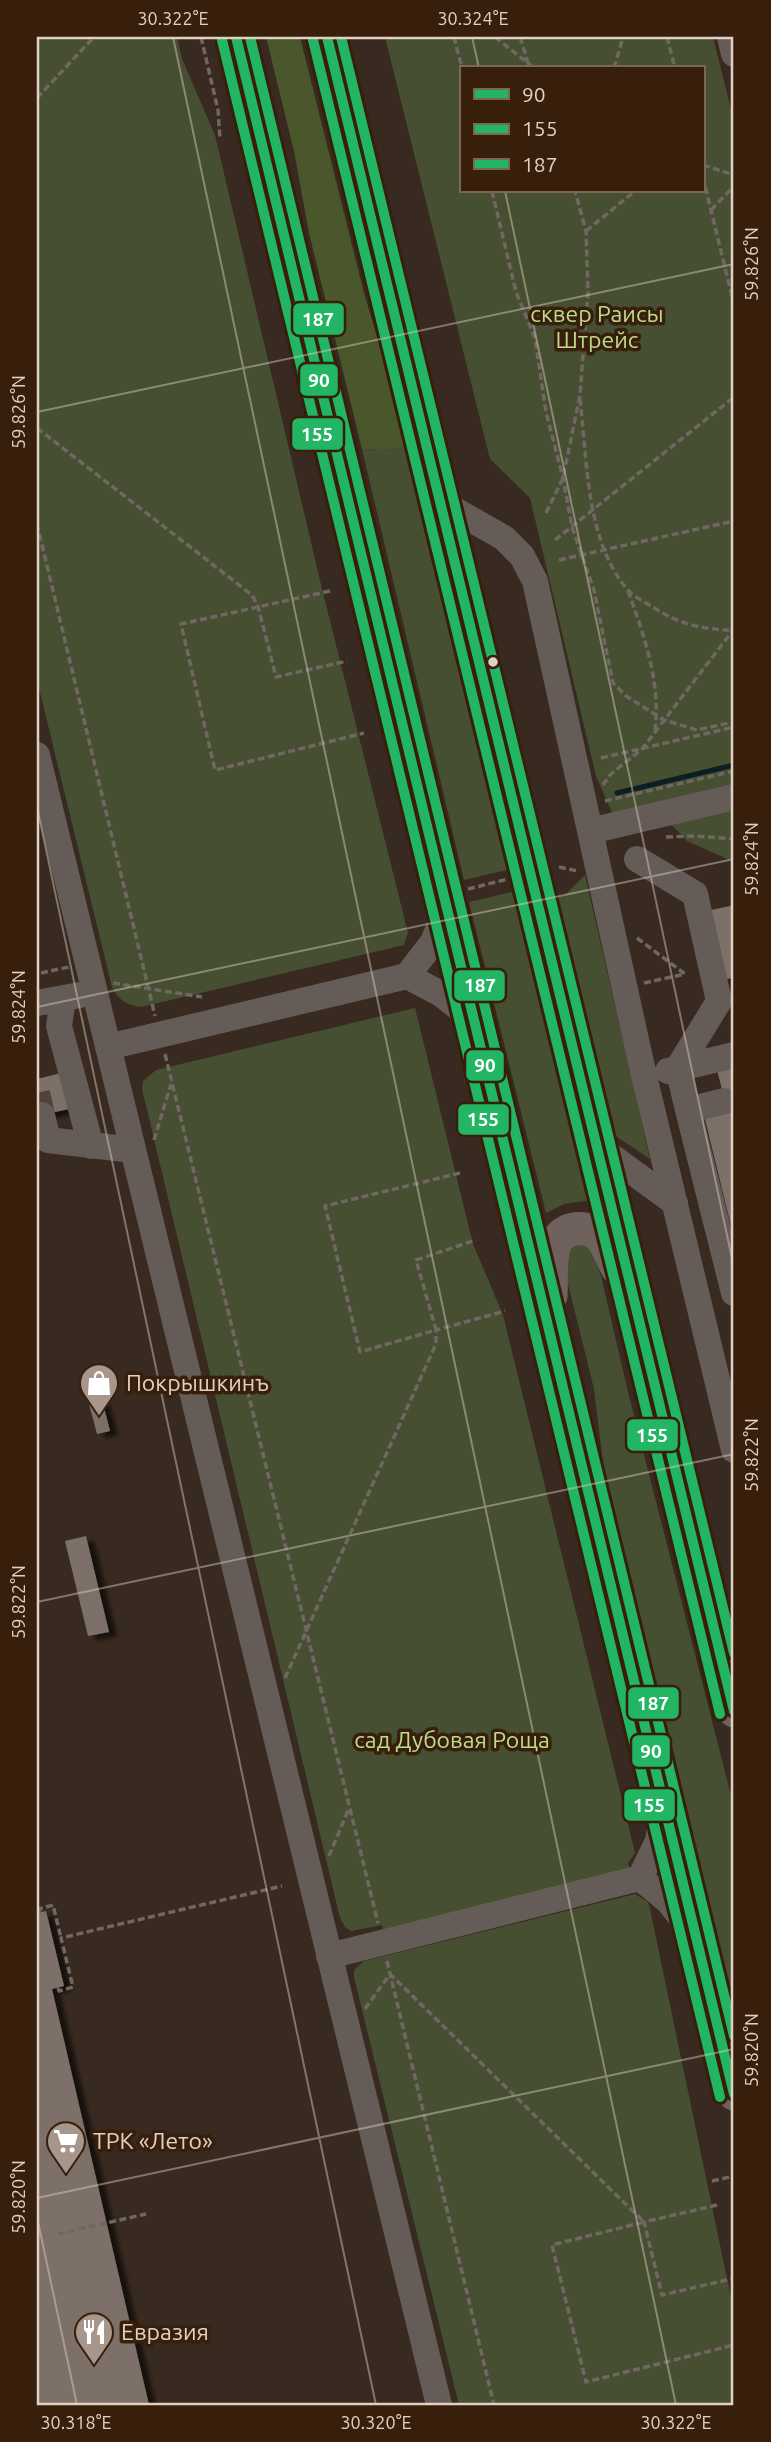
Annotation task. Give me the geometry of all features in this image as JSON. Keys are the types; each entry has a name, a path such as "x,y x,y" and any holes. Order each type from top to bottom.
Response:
{"main road":[{"path":"236,37 456,899 473,1018 734,2095"},
{"path":"307,37 313,58 341,97"},
{"path":"327,37 734,1711"},
{"path":"548,1328 554,1245 559,1236 567,1231 584,1228 598,1234 633,1294"}],"street":[{"path":"730,37 734,54"},
{"path":"439,501 505,538 522,556 535,580 644,1076 730,1418 734,1450"},
{"path":"37,755 101,987 108,1047 142,1149 329,1956 439,2405"},
{"path":"590,831 734,797"},
{"path":"637,859 695,894 719,1002 678,1068 734,1293"},
{"path":"108,1047 407,976 433,942 456,899"},
{"path":"407,976 441,994 473,1018"},
{"path":"37,1003 101,987"},
{"path":"63,998 48,1028 91,1146"},
{"path":"644,1076 734,1055"},
{"path":"688,1110 725,1101"},
{"path":"42,1115 43,1141 142,1149"},
{"path":"596,1144 675,1203"},
{"path":"329,1956 640,1878 658,1841 663,1804"},
{"path":"640,1878 668,1901 696,1936"}],"path":[{"path":"37,98 94,37"},
{"path":"201,37 218,110 220,139"},
{"path":"454,37 461,66"},
{"path":"495,37 529,66"},
{"path":"520,37 530,66"},
{"path":"615,66 623,37"},
{"path":"667,37 675,66"},
{"path":"704,165 734,175"},
{"path":"704,181 734,306"},
{"path":"711,210 734,186"},
{"path":"492,192 516,292 536,338 546,412 572,527 594,590 613,683 626,696 664,720 697,730 734,722"},
{"path":"546,513 563,478 580,395 588,292 586,231 575,192"},
{"path":"586,231 634,192"},
{"path":"580,395 593,511 612,569 628,591 643,634 653,676 657,714 655,732"},
{"path":"555,540 734,397"},
{"path":"37,428 252,594 258,606 276,677 347,661"},
{"path":"559,560 734,521"},
{"path":"37,524 153,1009"},
{"path":"330,591 181,624 215,770 364,733"},
{"path":"628,591 670,618 705,629 734,630"},
{"path":"603,785 611,774 642,749 734,630"},
{"path":"601,758 734,727"},
{"path":"604,801 734,771"},
{"path":"637,859 659,837 734,839"},
{"path":"456,899 514,878"},
{"path":"630,933 685,974"},
{"path":"643,984 697,972"},
{"path":"101,987 148,989 202,997"},
{"path":"167,1061 380,1931"},
{"path":"142,1149 172,1081"},
{"path":"460,1173 325,1206 360,1352 505,1311"},
{"path":"281,1687 436,1344 436,1330 416,1260 476,1240"},
{"path":"327,1861 350,1807"},
{"path":"61,1938 282,1886"},
{"path":"40,1912 39,1909 53,1905 73,1987 59,1991 58,1988"},
{"path":"385,1953 494,2405"},
{"path":"360,2015 390,1974"},
{"path":"390,1974 645,2222 662,2295 731,2279"},
{"path":"712,2181 734,2176"},
{"path":"717,2205 552,2245 586,2382 734,2345"},
{"path":"58,2234 146,2214"}],"green space":[{"path":"37,37 177,37 182,59 215,135 322,589 408,933 404,945 141,1007 124,1002 112,987 37,680"},
{"path":"266,37 300,37 364,293 410,447 362,449 309,233 294,151"},
{"name":"сквер Раисы Штрейс","path":"385,37 713,37 734,121 734,787 613,815 596,776 530,498 490,459"},
{"path":"410,447 511,869 464,880 362,449"},
{"path":"734,807 734,862 687,841 669,822"},
{"path":"585,875 650,1159 614,1135 556,898 565,895"},
{"path":"517,891 592,1200 564,1204 546,1213 469,902"},
{"name":"сад Дубовая Роща","path":"415,1008 473,1244 503,1315 635,1853 628,1863 630,1870 384,1932 382,1925 351,1931 340,1918 142,1089 143,1081 156,1070"},
{"path":"577,1243 591,1248 601,1276 734,1807 734,2016 604,1471 594,1389 563,1264 565,1250"},
{"path":"635,1894 648,1902 650,1909 734,2312 734,2405 459,2405 354,1970 364,1961"}],"building":[{"path":"734,905 734,977 724,980 707,911"},
{"path":"734,1066 733,1234 704,1115 727,1109 717,1070"},
{"path":"61,1073 69,1109 37,1116 37,1079"},
{"name":"Покрышкинъ","path":"102,1400 110,1431 97,1434 89,1404"},
{"path":"86,1536 109,1632 88,1636 65,1541"},
{"name":"ТРК «Лето»","path":"46,1911 64,1986 52,1989 149,2405 37,2405 37,1913"}],"waterway":[{"path":"617,793 734,765"}],"tunnel":[{"path":"37,1093 42,1115"}],"transit line":[{"name":"90","path":"236,37 734,2094"},
{"name":"187","path":"250,37 734,2036"},
{"name":"90","path":"327,37 734,1711"},
{"name":"187","path":"341,37 734,1653"},
{"name":"155","path":"222,40 720,2097"},
{"name":"155","path":"313,40 720,1714"}],"place":[{"name":"Покрышкинъ","path":"99,1417"},
{"name":"ТРК «Лето»","path":"66,2175"},
{"name":"Евразия","path":"94,2366"}]}
